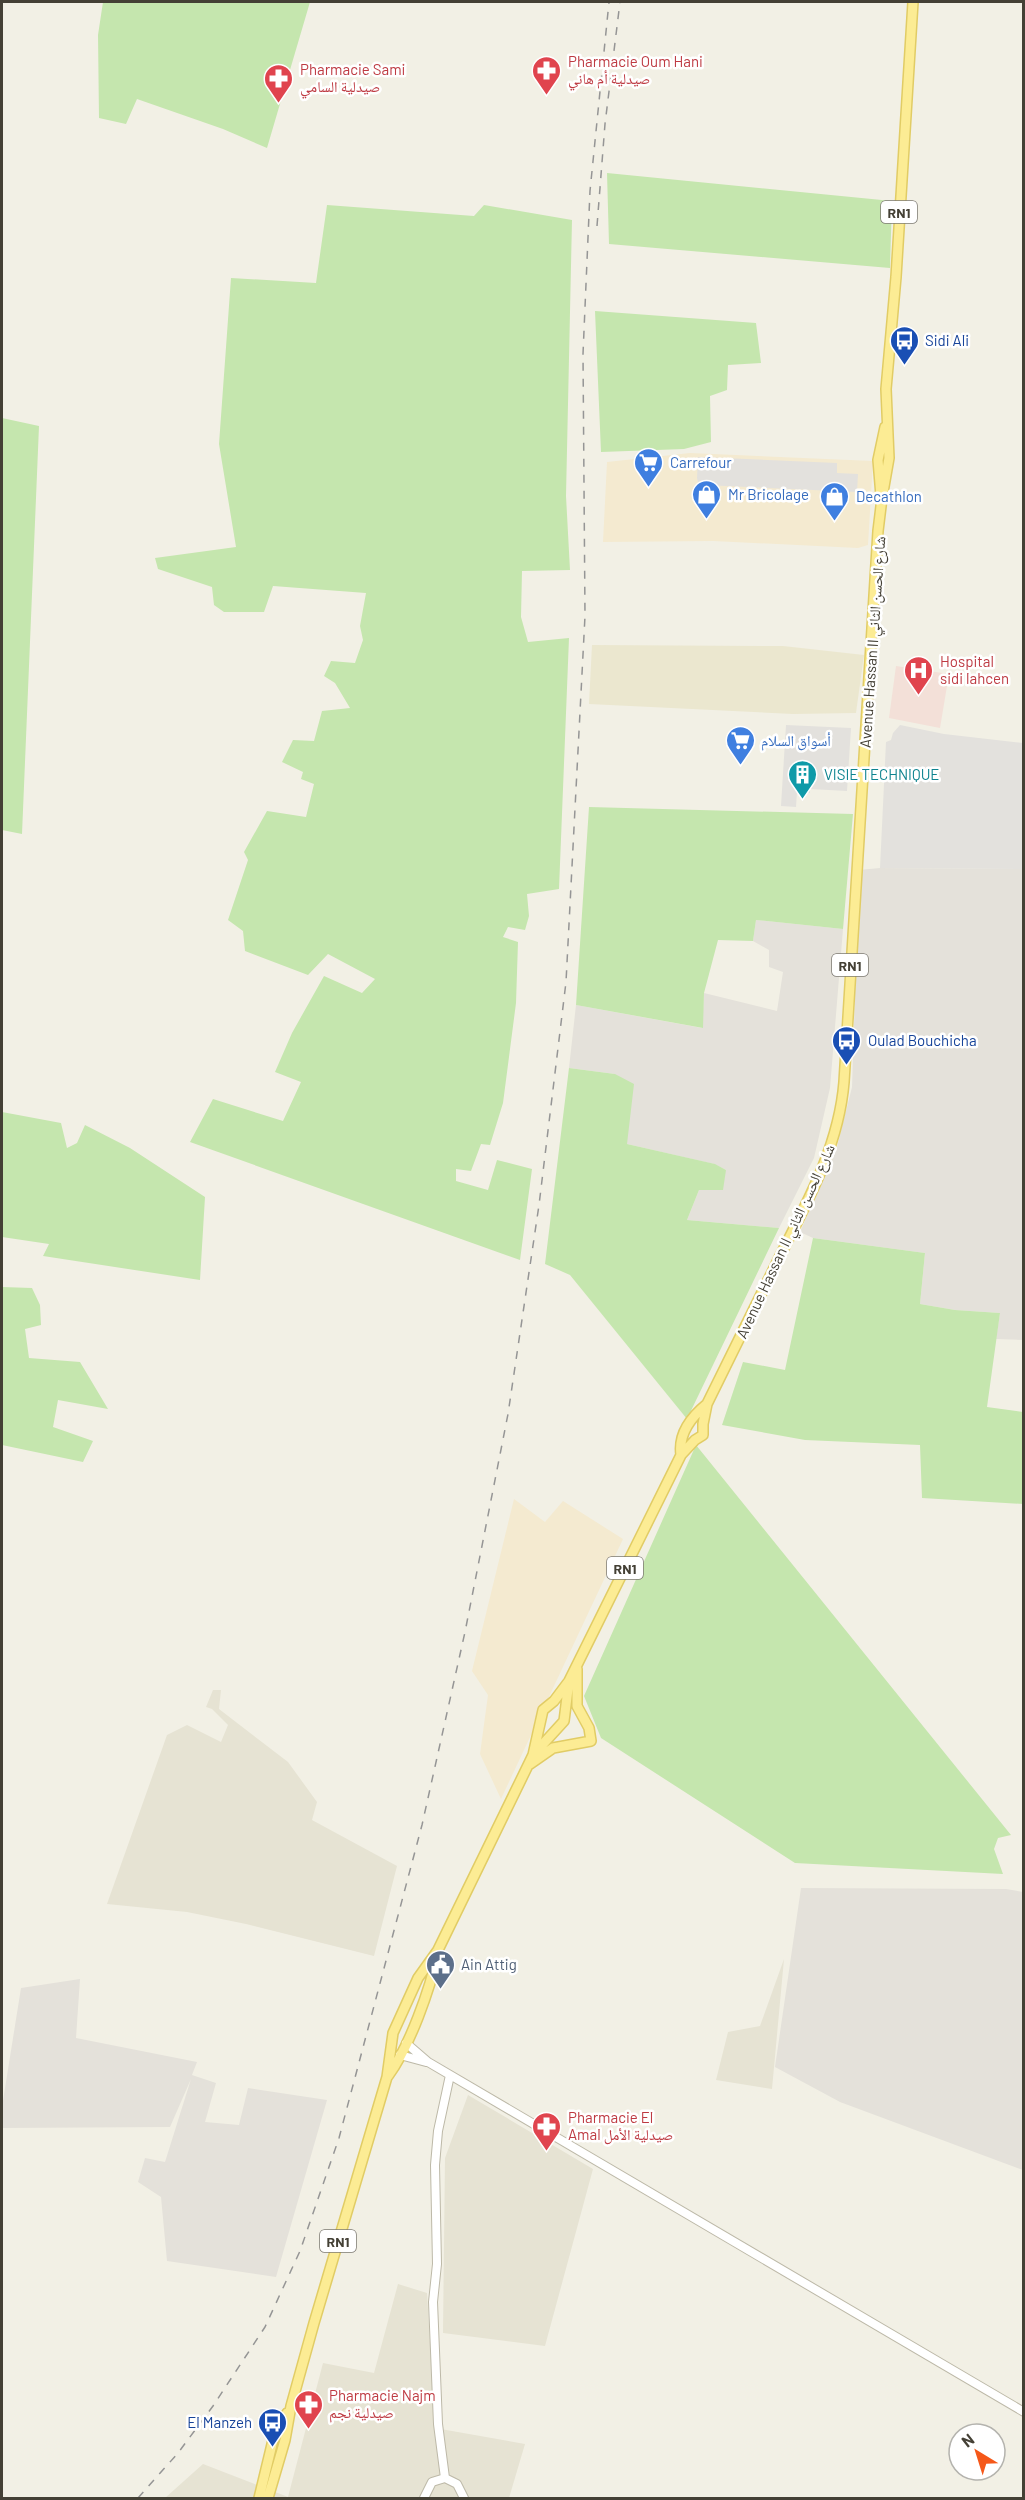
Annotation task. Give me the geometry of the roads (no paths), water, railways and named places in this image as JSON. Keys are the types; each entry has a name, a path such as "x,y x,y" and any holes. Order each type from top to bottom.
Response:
{"main road":[{"name":"Avenue Hassan II شارع الحسن الثاني","path":"693,1420 707,1404 803,1211 828,1154 838,1121 844,1082 887,423 886,389 896,277 913,2"},
{"name":"Avenue Hassan II شارع الحسن الثاني","path":"703,1424 707,1404"},
{"path":"693,1420 703,1424 703,1435 695,1440 689,1438 685,1433 686,1425 693,1420"},
{"name":"RN1","path":"681,1455 681,1444 685,1433"},
{"name":"RN1","path":"550,1705 577,1667 681,1455 695,1440"},
{"path":"527,1767 553,1748 591,1741 590,1732 577,1706 577,1667"},
{"name":"RN1","path":"564,1712 569,1681"},
{"path":"550,1705 559,1706 564,1712 563,1724 556,1729 547,1728 541,1721 543,1710 550,1705"},
{"name":"RN1","path":"268,2499 285,2440 291,2406 387,2077 392,2039 417,1981 438,1950 533,1755 541,1721"},
{"name":"RN1","path":"533,1755 556,1729"},
{"name":"RN1","path":"387,2077 400,2055 428,1988 438,1950"},
{"path":"417,1981 425,1981 428,1988"},
{"path":"392,2039 395,2045 405,2044"},
{"name":"RN1","path":"259,2499 274,2436 291,2406"},
{"path":"274,2436 281,2436 285,2440"},
{"path":"262,2480 266,2487 272,2488"}],"street":[{"path":"405,2044 428,2062 594,2162 1023,2412"},
{"path":"400,2055 428,2062"},
{"path":"445,2478 438,2424 433,2302 437,2264 435,2165 438,2131 450,2075"},
{"path":"424,2499 432,2482 445,2478 457,2484 464,2499"}],"railway":[{"path":"138,2498 178,2453 213,2406 265,2327 300,2251 339,2138 422,1825 465,1632 508,1414 539,1205 566,982 585,616 583,354 590,191 609,2"},
{"path":"597,226 605,124 620,2"}],"place":[{"name":"Pharmacie Oum Hani صيدلية أم هاني","path":"547,96"},
{"name":"Pharmacie Sami صيدلية السامي","path":"279,104"},
{"name":"Sidi Ali","path":"904,366"},
{"name":"Carrefour","path":"649,488"},
{"name":"Mr Bricolage","path":"707,520"},
{"name":"Decathlon","path":"835,522"},
{"name":"Hospital sidi lahcen","path":"919,696"},
{"name":"أسواق السلام","path":"740,766"},
{"name":"VISIE TECHNIQUE","path":"803,800"},
{"name":"Oulad Bouchicha","path":"847,1066"},
{"name":"Ain Attig","path":"440,1990"},
{"name":"Pharmacie El Amal صيدلية الأمل","path":"547,2152"},
{"name":"Pharmacie Najm صيدلية نجم","path":"308,2430"},
{"name":"El Manzeh","path":"273,2448"}]}
